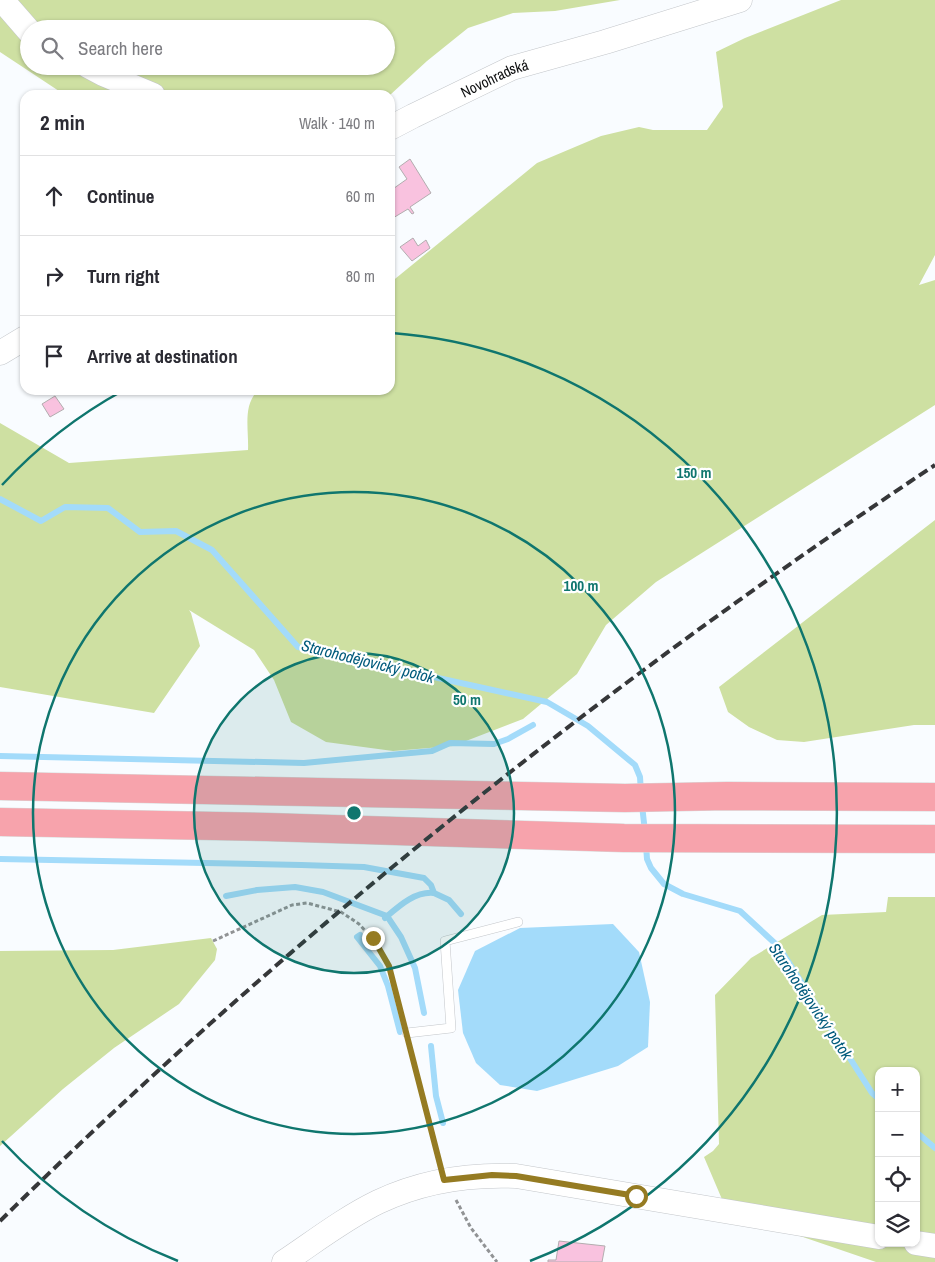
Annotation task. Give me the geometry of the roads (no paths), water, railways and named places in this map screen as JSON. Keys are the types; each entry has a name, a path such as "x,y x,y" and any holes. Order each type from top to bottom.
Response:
{"highway":[{"path":"0,786 625,798 728,796 935,797"},
{"path":"0,822 267,827 624,838 935,840"}],"street":[{"path":"2,0 20,21"},
{"name":"Novohradská","path":"395,125 512,68 605,42 740,0"},
{"path":"105,75 141,90"},
{"path":"0,353 20,341"},
{"path":"284,1262 355,1215 398,1193 444,1180 492,1175 516,1176 875,1236"},
{"path":"920,1244 935,1246"}],"lane":[{"path":"407,1034 451,1028 445,941 518,922"}],"water":[{"path":"613,924 639,952 650,1002 648,1047 618,1066 537,1091 500,1085 476,1063 463,1033 458,990 475,951 520,928"}],"waterway":[{"name":"Starohodějovický potok","path":"0,499 41,521 65,507 108,508 140,532 176,531 212,550 298,647 547,702 588,726 635,765 640,777 641,793"},
{"path":"0,756 304,763 432,751 450,743 494,744 508,739 533,725"},
{"name":"Starohodějovický potok","path":"642,805 645,832"},
{"name":"Starohodějovický potok","path":"646,845 647,859 651,868 664,884 683,894 740,911 779,947 875,1096"},
{"path":"0,859 364,867 424,878 431,885 434,893 449,900 461,914"},
{"path":"226,896 257,890 295,887 323,892 387,916 401,937 415,968 424,1013"},
{"path":"385,918 414,897 420,894 434,893"},
{"path":"360,935 357,937 380,966 388,986 400,1032"},
{"path":"431,1046 436,1096 443,1123"},
{"name":"Starohodějovický potok","path":"920,1135 935,1148"}],"railway":[{"path":"0,1221 220,1015 333,916 450,821 568,727 688,637 935,465"}]}
